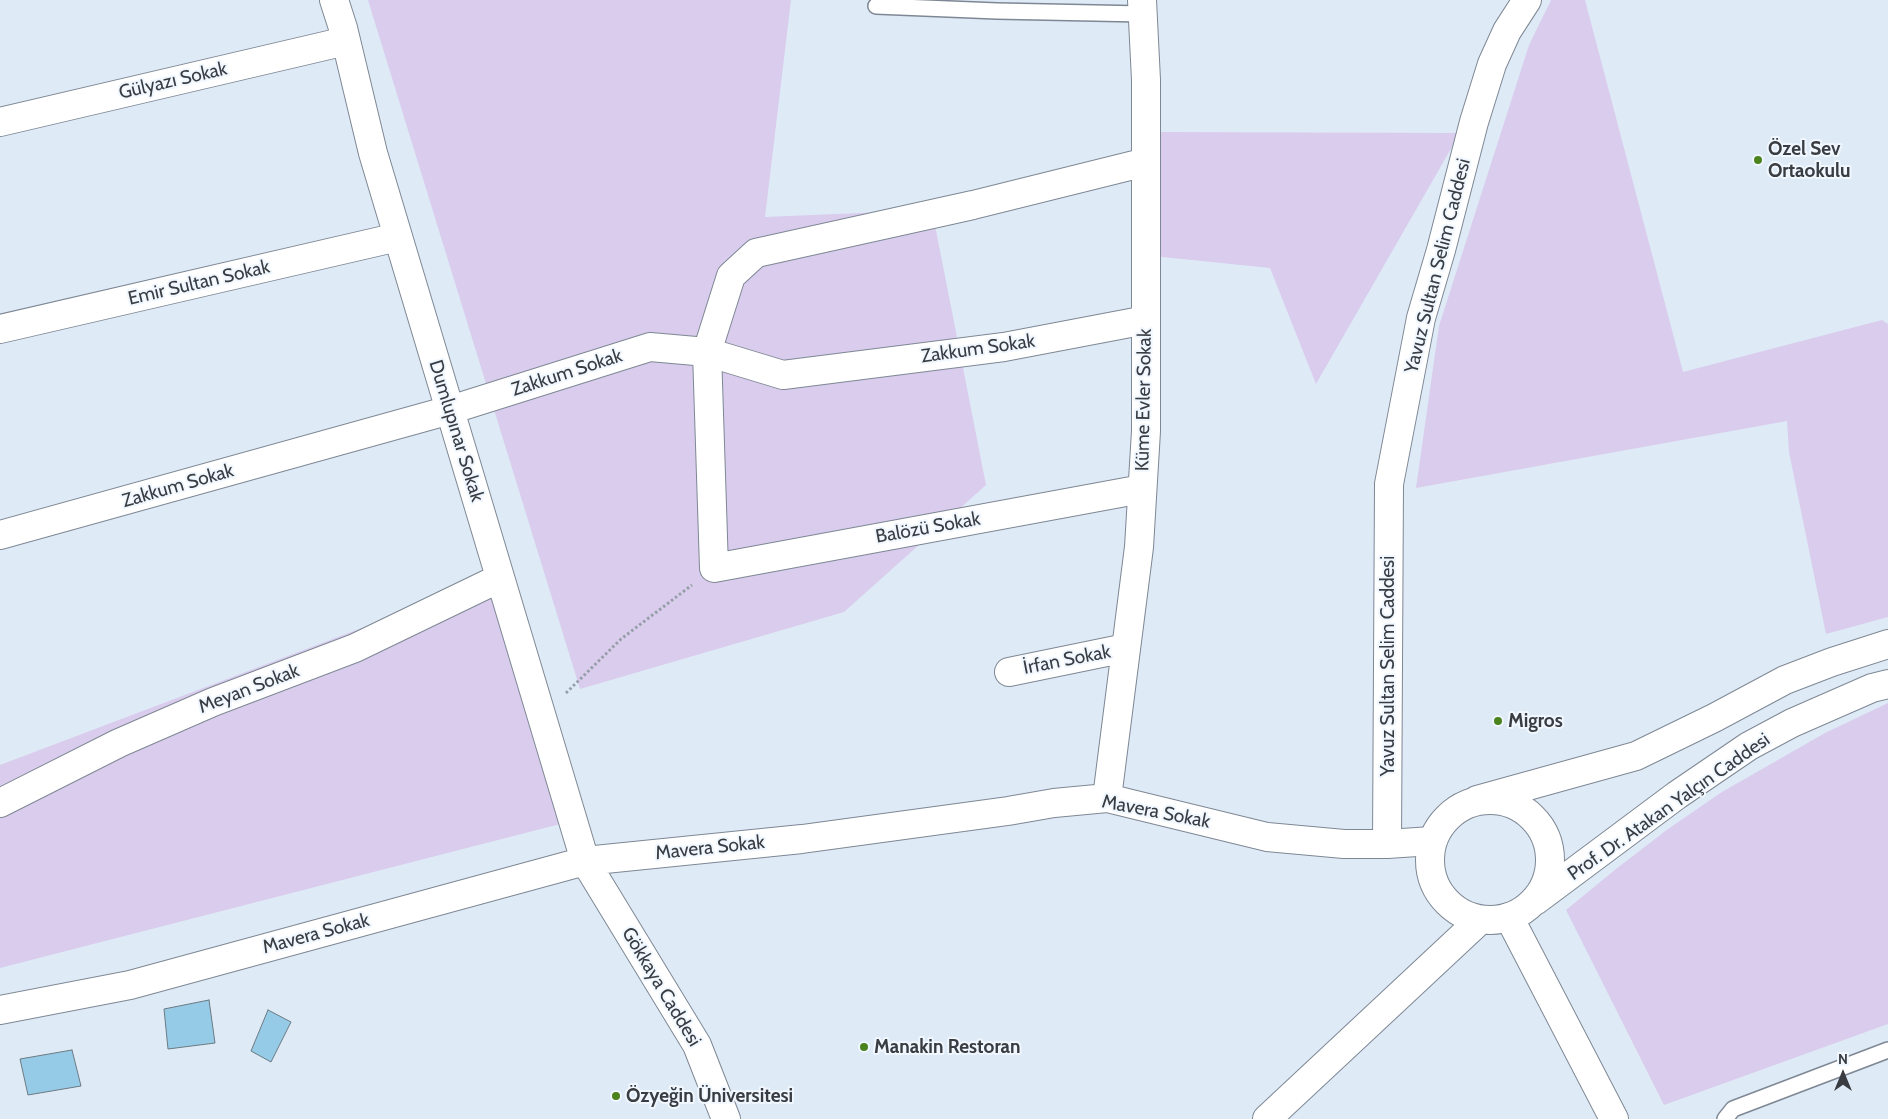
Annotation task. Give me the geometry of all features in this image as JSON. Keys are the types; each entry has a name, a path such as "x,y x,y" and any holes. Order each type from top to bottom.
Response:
{"street":[{"name":"Dumlupınar Sokak","path":"334,0 346,41 373,153 585,860"},
{"name":"Yavuz Sultan Selim Caddesi","path":"1387,844 1389,484 1421,318 1441,250 1474,122 1492,64 1507,31 1527,0"},
{"name":"Küme Evler Sokak","path":"1107,798 1139,547 1146,431 1146,80 1143,7"},
{"name":"Gülyazı Sokak","path":"0,122 346,41"},
{"path":"714,568 707,352 730,276 756,253 973,205 1146,162"},
{"name":"Emir Sultan Sokak","path":"0,328 398,237"},
{"name":"Zakkum Sokak","path":"0,536 450,410 650,347 707,352 782,375 1004,347 1146,320"},
{"name":"Balözü Sokak","path":"714,568 1142,489"},
{"name":"Meyan Sokak","path":"0,803 118,743 214,702 355,648 500,578"},
{"path":"1477,800 1496,799 1515,804 1531,814 1543,829 1550,847 1551,866 1546,885 1535,901 1520,913 1501,920 1480,920 1460,913 1444,899 1433,882 1429,861 1432,841 1442,822 1458,808 1477,800 1636,756 1786,680 1832,662 1888,644"},
{"name":"İrfan Sokak","path":"1009,672 1126,648"},
{"name":"Prof. Dr. Atakan Yalçın Caddesi","path":"1535,901 1677,795 1749,746 1792,723 1872,688 1888,684"},
{"name":"Mavera Sokak","path":"0,1010 130,985 585,860 802,839 1054,803 1107,798 1267,837 1344,844 1432,841"},
{"name":"Gökkaya Caddesi","path":"585,860 697,1045 726,1119"},
{"path":"1509,917 1614,1119"},
{"path":"1267,1119 1480,920"}],"lane":[{"path":"876,6 997,12 1143,7"},
{"path":"1725,1119 1733,1109 1888,1050"}],"path":[{"path":"542,716 621,639 714,568"}],"shaded area":[{"path":"368,0 791,0 765,217 932,210 986,485 844,612 580,689"},
{"path":"1551,0 1585,0 1683,372 1882,320 1888,324 1888,617 1826,634 1789,452 1787,421 1416,488 1439,326 1529,45"},
{"path":"1149,132 1460,133 1316,384 1270,268 1143,255"},
{"path":"491,579 568,822 0,968 0,765"},
{"path":"1888,703 1888,1024 1664,1105 1566,910 1668,829 1722,792 1825,733"}],"building":[{"path":"209,1000 215,1043 168,1049 164,1009"},
{"path":"268,1010 291,1022 271,1062 251,1051"},
{"path":"72,1050 81,1086 28,1095 20,1059"}],"place":[{"name":"Özel Sev Ortaokulu","path":"1758,160"},
{"name":"Migros","path":"1498,721"},
{"name":"Manakin Restoran","path":"864,1047"},
{"name":"Özyeğin Üniversitesi","path":"616,1096"}]}
